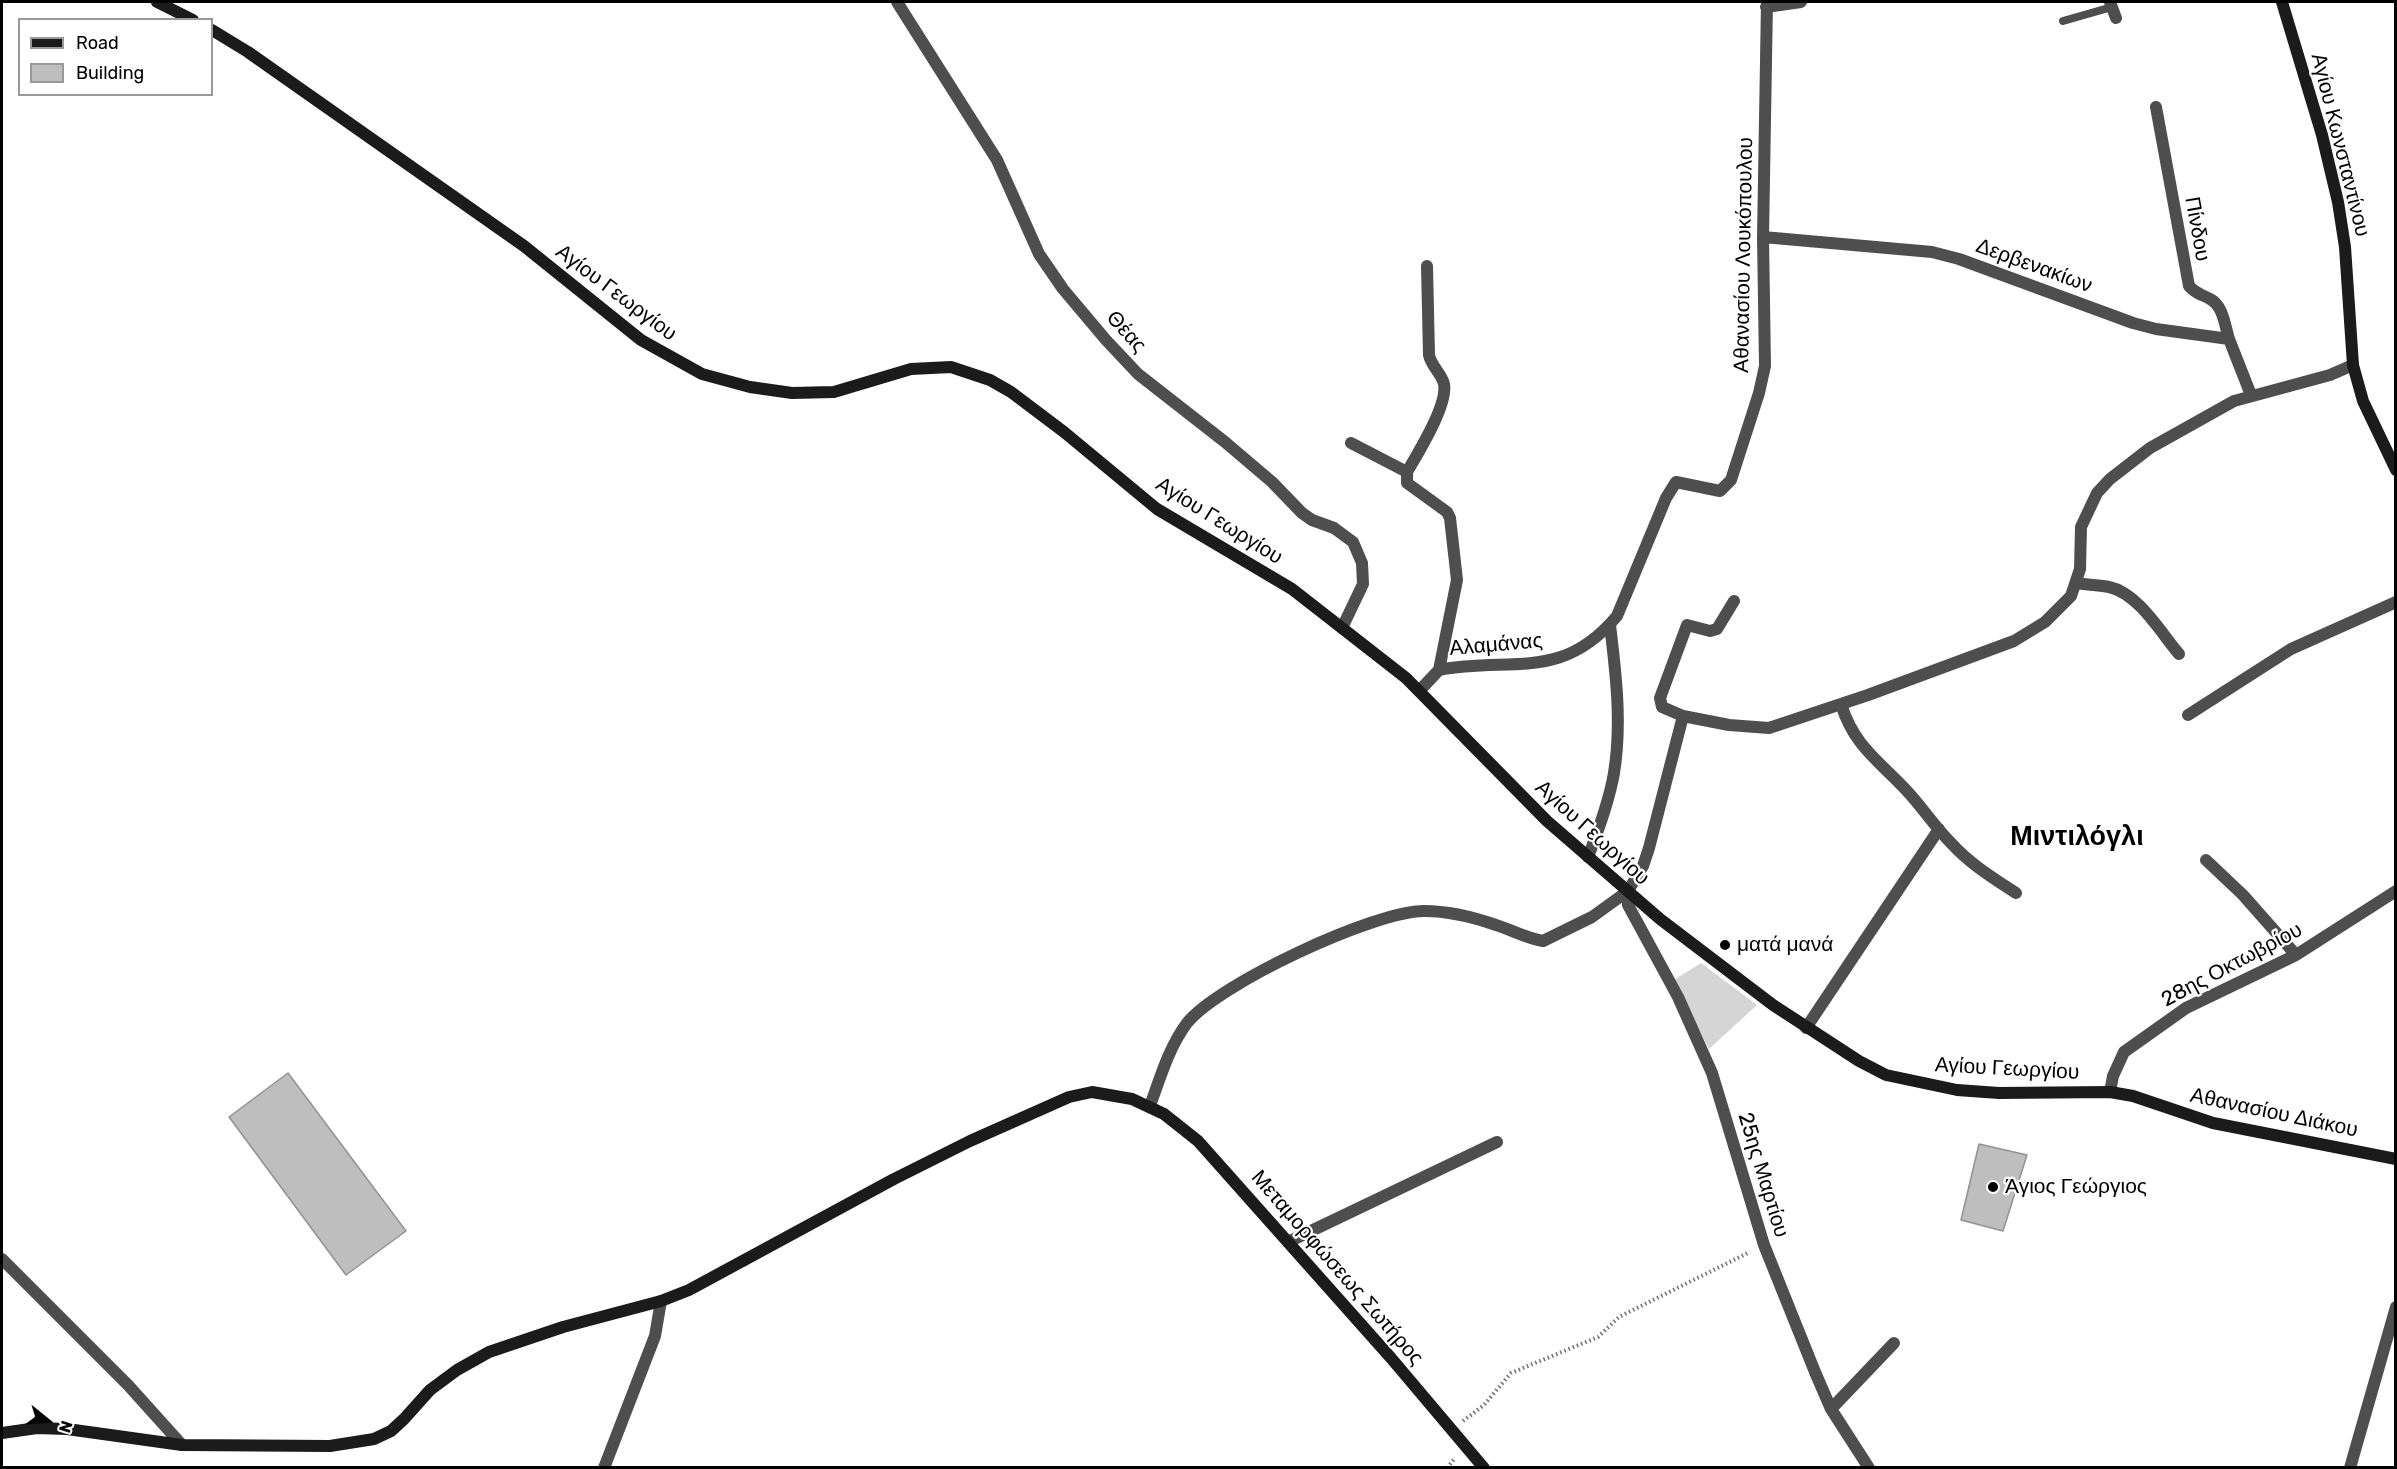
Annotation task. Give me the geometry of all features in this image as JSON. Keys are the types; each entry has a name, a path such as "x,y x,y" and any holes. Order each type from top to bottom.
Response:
{"street":[{"path":"157,2 189,18"},
{"name":"Θέας","path":"897,2 997,160 1039,254 1063,290 1138,374 1272,482 1302,513 1312,520 1334,528 1353,542 1362,562 1363,584 1342,628"},
{"path":"1767,4 1801,2"},
{"name":"Αγίου Κωνσταντίνου","path":"2282,2 2322,135 2337,202 2345,247 2353,365 2363,401 2396,470"},
{"name":"Αθανασίου Λουκόπουλου","path":"1610,625 1624,605 1670,489 1676,482 1682,482 1720,491 1731,480 1764,372 1763,237 1767,4"},
{"name":"Αγίου Γεωργίου","path":"213,31 248,52 524,246 616,321 671,359 702,374 750,387 792,393 834,392 925,367 951,367 990,380 1064,432 1157,509 1292,589 1342,628 1420,690 1546,821 1628,891 1701,952 1806,1028 1859,1061 1887,1075 1914,1083 1999,1093 2110,1092"},
{"name":"Πίνδου","path":"2156,107 2189,286 2196,295 2212,300 2221,312 2229,339"},
{"name":"Δερβενακίων","path":"1763,237 1932,252 1959,259 2133,323 2166,331 2229,339"},
{"path":"1427,266 1429,355 1430,362 1444,384 1443,400 1407,472 1407,483 1447,512 1450,518 1457,580 1439,670"},
{"path":"2229,339 2251,394"},
{"path":"1734,601 1717,629 1710,632 1687,625 1660,698 1662,707 1683,716 1729,725 1769,728 2013,641 2044,622 2071,596 2080,569 2081,527 2097,493 2150,447 2251,394 2298,385 2353,365"},
{"path":"1351,443 1407,472"},
{"path":"2077,583 2110,587 2122,592 2136,604 2179,654"},
{"path":"2188,715 2291,649 2396,602"},
{"path":"1588,856 1609,798 1615,770 1617,681 1610,625"},
{"name":"Αλαμάνας","path":"1420,690 1439,670 1544,663 1575,651 1610,625"},
{"path":"1841,704 1850,730 1859,742 1905,789 1939,830 1979,869 2016,893"},
{"path":"1150,1106 1167,1058 1187,1023 1211,999 1363,923 1395,914 1423,911 1457,914 1543,941 1553,939 1592,917 1628,891 1643,866 1649,848 1683,716"},
{"path":"1806,1028 1939,830"},
{"path":"2206,861 2243,895 2296,955"},
{"name":"25ης Μαρτίου","path":"1628,891 1628,905 1678,997 1712,1073 1764,1245 1831,1409 1869,1467"},
{"name":"28ης Οκτωβρίου","path":"2110,1092 2113,1076 2124,1052 2186,1008 2296,955 2396,891"},
{"name":"Μεταμορφώσεως Σωτήρος","path":"2,1433 37,1428 67,1429 182,1445 330,1446 374,1439 391,1431 430,1390 457,1370 489,1352 563,1326 661,1301 689,1290 824,1214 913,1169 1069,1097 1092,1092 1110,1093 1150,1106 1176,1122 1198,1141 1484,1467"},
{"name":"Αθανασίου Διάκου","path":"2110,1092 2133,1096 2213,1124 2396,1159"},
{"path":"1288,1242 1497,1142"},
{"path":"2,1259 128,1385 182,1445"},
{"path":"604,1467 655,1336 661,1301"},
{"path":"2350,1467 2396,1307"},
{"path":"1831,1409 1894,1342"}],"lane":[{"path":"2063,21 2113,9"}],"path":[{"path":"1450,1429 1484,1405 1511,1373 1598,1337 1619,1317 1764,1245"}],"shaded area":[{"path":"1701,963 1757,1005 1709,1049 1674,980"}],"building":[{"path":"288,1073 406,1231 346,1275 229,1117"},
{"name":"Άγιος Γεώργιος","path":"1979,1144 2027,1155 2003,1231 1961,1220"}],"place":[{"name":"ματά μανά","path":"1725,945"},
{"name":"Άγιος Γεώργιος","path":"1993,1187"}],"district":[{"name":"Μιντιλόγλι","path":"2077,837"}]}
